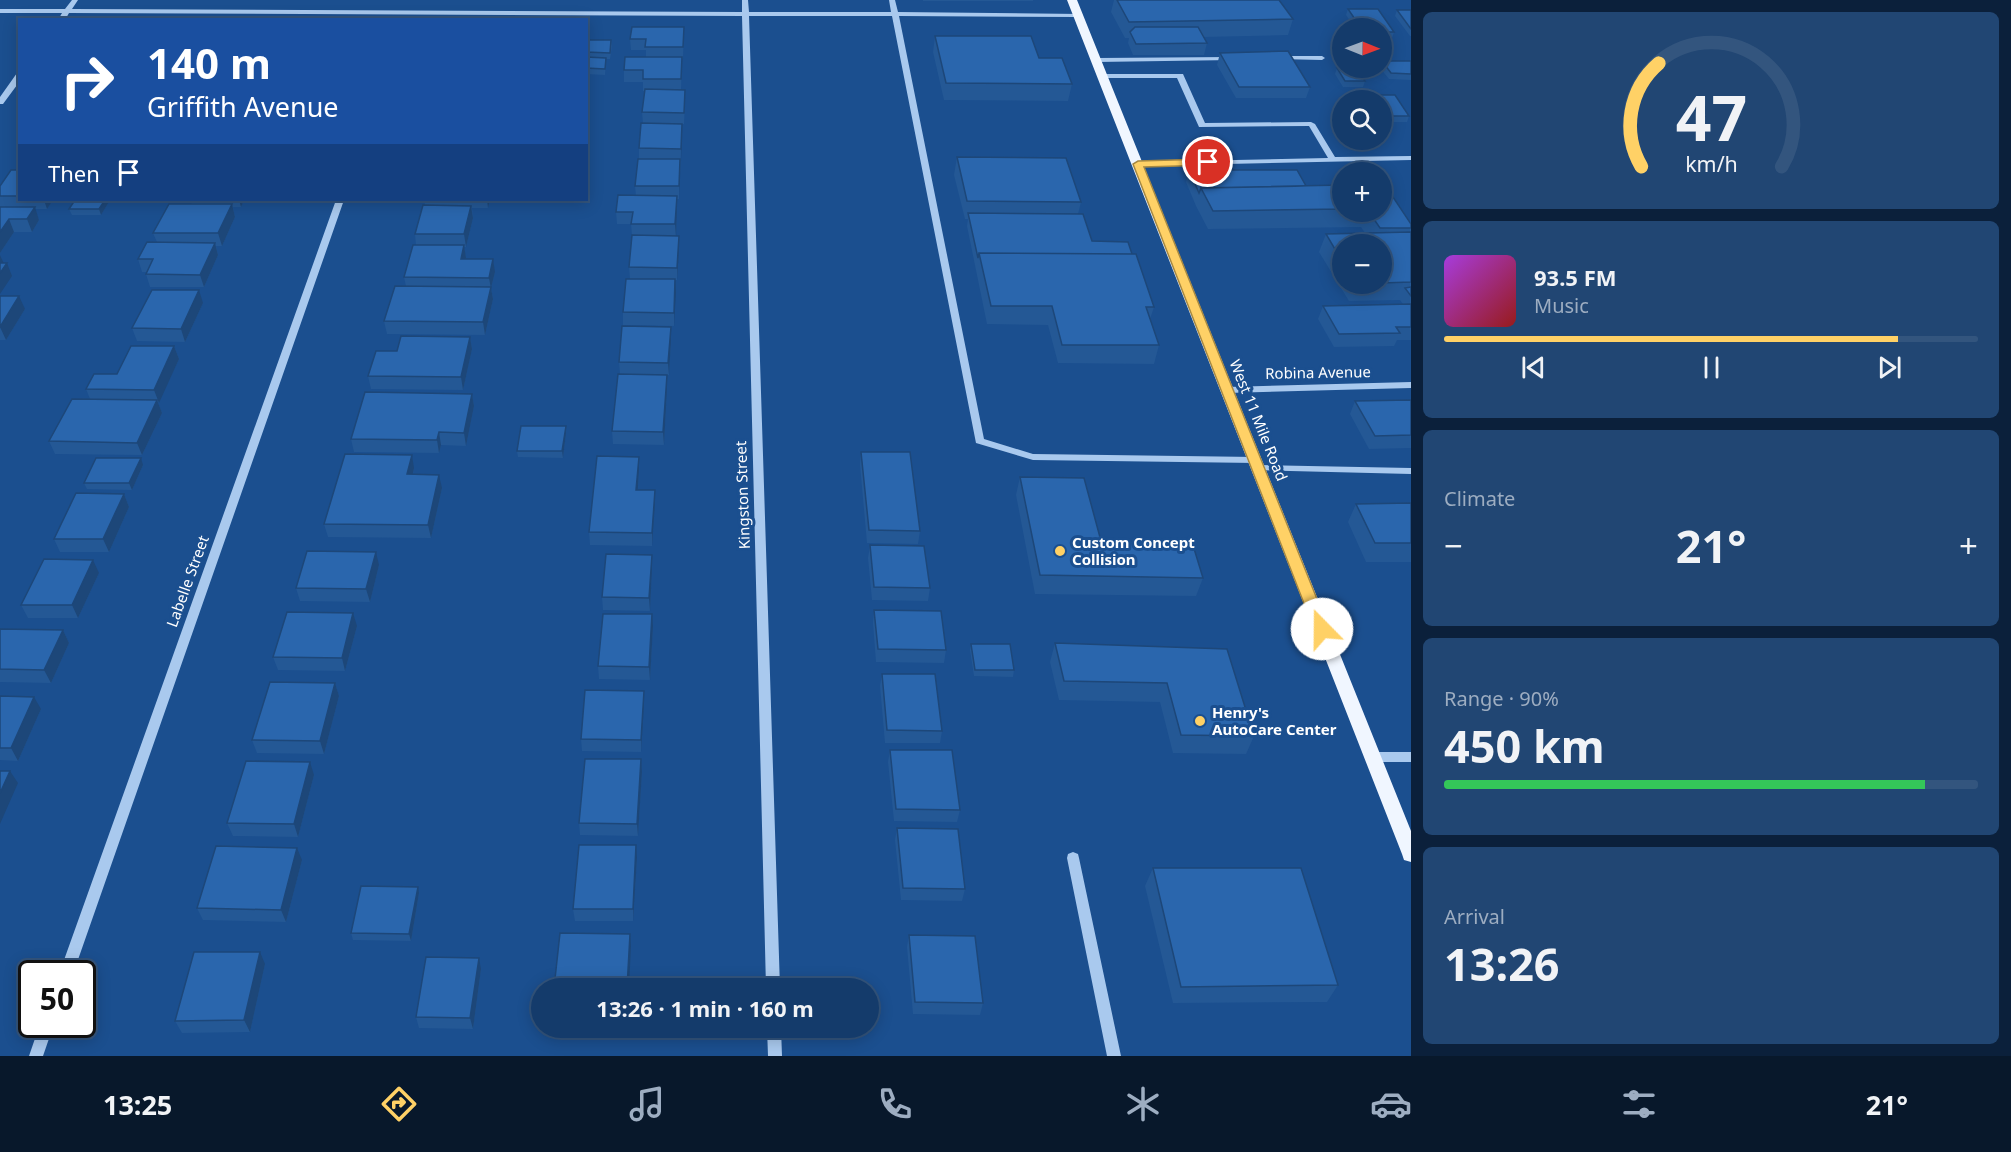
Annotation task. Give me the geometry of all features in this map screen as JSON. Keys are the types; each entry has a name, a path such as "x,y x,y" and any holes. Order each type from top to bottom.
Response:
{"main road":[{"name":"West 11 Mile Road","path":"1072,0 1411,854"}],"street":[{"path":"62,18 75,0"},
{"name":"Kingston Street","path":"745,0 773,978"},
{"path":"892,0 978,441 1033,457 1411,471"},
{"path":"0,10 1078,15"},
{"path":"1096,60 1239,58"},
{"path":"1275,58 1322,58"},
{"path":"1103,76 1180,76 1202,124 1311,124 1333,159"},
{"path":"0,102 18,78"},
{"path":"1138,164 1411,158"},
{"name":"Labelle Street","path":"71,960 340,201"},
{"name":"Robina Avenue","path":"1227,390 1411,385"},
{"path":"1372,757 1411,757"},
{"path":"1073,858 1114,1056"},
{"path":"36,1056 43,1038"},
{"path":"774,1038 775,1056"}],"building":[{"path":"1117,0 1279,0 1293,19 1129,22"},
{"path":"1348,9 1378,9 1384,18 1354,18"},
{"path":"1397,10 1411,10 1411,29"},
{"path":"632,27 684,27 683,47 645,47 646,39 630,39"},
{"path":"1135,27 1198,27 1207,43 1136,44 1130,32"},
{"path":"935,36 1031,36 1039,58 1062,58 1072,84 946,83"},
{"path":"588,40 611,40 610,53 588,52"},
{"path":"1288,51 1310,87 1239,87 1220,53"},
{"path":"588,57 606,58 605,69 588,68"},
{"path":"625,57 682,57 681,79 643,79 643,70 624,70"},
{"path":"1392,61 1411,61 1411,74 1392,73"},
{"path":"1343,78 1363,78 1365,81 1345,81"},
{"path":"645,89 685,90 684,113 642,112"},
{"path":"1392,95 1395,95 1409,116 1392,116"},
{"path":"641,123 682,124 681,149 639,148"},
{"path":"957,157 1066,158 1081,202 967,201"},
{"path":"638,159 680,159 679,186 635,186"},
{"path":"11,170 18,170 18,196 0,196 0,186"},
{"path":"1189,170 1297,170 1306,186 1201,188 1199,193"},
{"path":"1332,185 1332,209 1213,211 1201,188"},
{"path":"618,195 677,196 675,224 631,224 633,212 616,212"},
{"path":"1392,196 1411,224 1411,228 1380,228 1376,222 1392,222"},
{"path":"74,201 104,201 99,209 69,209"},
{"path":"169,204 232,204 218,233 153,233"},
{"path":"423,205 471,206 464,234 415,234"},
{"path":"0,207 35,207 27,219 9,219 0,232"},
{"path":"968,213 1083,214 1092,241 1128,242 1132,254 979,253 978,258"},
{"path":"1411,232 1411,282 1392,283 1392,234 1332,234 1332,244 1326,234"},
{"path":"632,235 679,236 677,268 629,267"},
{"path":"147,242 215,243 200,275 146,274 153,259 138,259"},
{"path":"413,245 464,245 461,259 493,259 489,278 404,277"},
{"path":"979,253 1136,254 1154,307 1146,307 1159,345 1062,345 1052,306 991,306"},
{"path":"0,263 7,263 0,273"},
{"path":"626,279 675,279 674,313 623,312"},
{"path":"395,286 491,287 483,322 384,321"},
{"path":"1411,287 1411,296 1405,288"},
{"path":"152,290 199,290 181,329 132,328"},
{"path":"0,296 19,296 0,327"},
{"path":"1411,304 1411,327 1396,327 1400,333 1339,334 1323,306"},
{"path":"622,326 671,327 668,363 619,362"},
{"path":"401,336 470,337 461,377 368,376 376,351 397,351"},
{"path":"131,346 174,346 154,390 86,389 94,374 117,374"},
{"path":"618,374 667,375 663,432 612,431"},
{"path":"365,392 472,394 464,433 439,432 437,440 351,439"},
{"path":"72,399 157,400 137,443 49,441"},
{"path":"1411,400 1411,435 1375,436 1355,401"},
{"path":"521,426 566,426 562,451 517,451"},
{"path":"861,452 910,452 920,531 869,530"},
{"path":"345,454 412,455 407,474 439,475 428,525 324,524"},
{"path":"597,456 639,457 636,490 655,490 652,533 589,532"},
{"path":"96,458 141,458 129,483 84,483"},
{"name":"Custom Concept Collision","path":"1020,477 1084,478 1101,541 1192,542 1203,578 1040,575"},
{"path":"76,493 124,494 103,539 54,539"},
{"path":"1411,503 1411,543 1375,543 1356,504"},
{"path":"870,545 924,546 930,588 874,587"},
{"path":"307,551 376,552 366,589 296,588"},
{"path":"606,554 652,555 649,598 602,597"},
{"path":"44,559 93,560 72,605 21,605"},
{"path":"874,610 941,611 946,650 878,649"},
{"path":"287,612 353,613 342,658 273,657"},
{"path":"603,614 652,614 649,667 598,666"},
{"path":"0,629 63,630 44,670 0,669"},
{"path":"1055,643 1227,649 1254,736 1181,735 1167,683 1064,681"},
{"path":"971,644 1010,644 1014,670 975,670"},
{"path":"882,674 935,674 942,731 887,730"},
{"path":"270,682 335,683 320,741 252,740"},
{"path":"585,690 644,691 641,740 581,739"},
{"path":"0,696 34,697 11,748 0,748"},
{"path":"890,750 952,750 960,810 896,809"},
{"path":"585,759 641,759 637,824 579,823"},
{"path":"246,761 310,762 294,824 227,823"},
{"path":"0,771 10,771 0,793"},
{"path":"897,828 958,829 965,889 903,888"},
{"path":"579,845 636,845 633,909 573,909"},
{"path":"216,846 297,848 281,910 197,908"},
{"path":"1153,868 1301,868 1338,985 1181,987"},
{"path":"361,886 418,887 409,934 351,933"},
{"path":"560,933 630,934 628,978 555,978"},
{"path":"909,935 975,936 983,1003 915,1002"},
{"path":"194,952 260,952 244,1020 175,1021"},
{"path":"426,957 479,958 470,1018 416,1017"}],"place":[{"name":"Custom Concept Collision","path":"1060,551"},
{"name":"Henry's AutoCare Center","path":"1200,721"}],"route":[{"path":"1208,162 1138,164 1322,629"}]}
